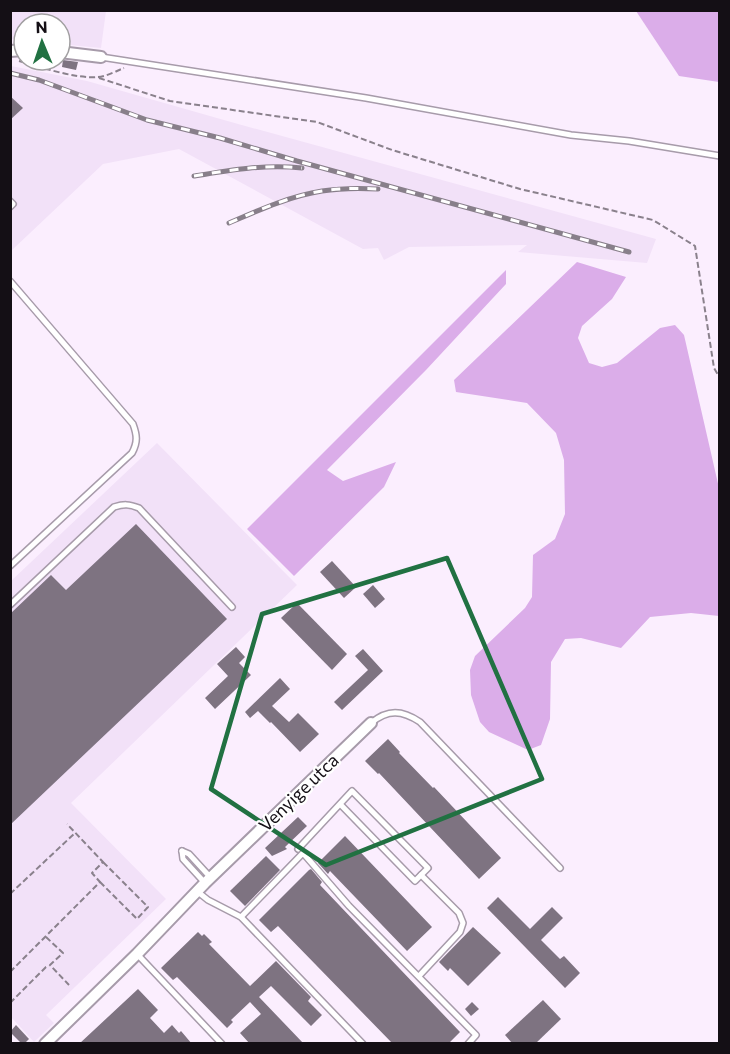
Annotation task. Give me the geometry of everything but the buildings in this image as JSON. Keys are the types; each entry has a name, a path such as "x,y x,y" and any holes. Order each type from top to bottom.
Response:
{"street":[{"path":"72,53 101,57"},
{"name":"Venyige utca","path":"45,1044 370,723"}],"lane":[{"path":"101,57 366,98 571,135 629,141 720,156"},
{"path":"10,201 14,204 10,207"},
{"path":"10,281 133,424 137,443 132,453 10,566"},
{"path":"10,605 114,507 123,504 139,508 232,607"},
{"name":"Venyige utca","path":"370,723 390,713 406,714 420,722 560,868"},
{"path":"298,849 352,791 428,868 415,881 340,804"},
{"path":"205,885 183,859 182,851 189,854 205,885 208,900 241,917 363,1044"},
{"path":"241,917 303,854 349,906 476,1035 468,1044"},
{"path":"419,976 460,932 463,922 459,913 421,875"},
{"path":"137,954 222,1044"}],"path":[{"path":"10,59 99,78 170,100 317,122 392,150 520,189 653,220 695,246 714,368 720,378"},
{"path":"99,78 128,67"},
{"path":"67,824 148,907 137,919 92,873 103,862"},
{"path":"10,894 75,833"},
{"path":"10,972 100,882"},
{"path":"10,1003 63,953 46,937"},
{"path":"50,965 69,985"}],"highlighted area":[{"path":"447,558 542,779 326,865 211,789 262,614"}],"shaded area":[{"path":"11,10 106,11 101,48 72,45 72,12 12,12 11,39"},
{"path":"636,11 719,11 719,82 679,76"},
{"path":"11,66 12,72 41,72 87,81 656,239 647,263 518,252 527,245 409,247 384,260 378,248 363,249 179,149 103,164 11,251"},
{"path":"577,262 626,277 612,299 582,326 578,338 589,363 602,367 617,363 660,328 675,325 684,335 719,488 719,616 691,613 650,617 621,648 581,638 565,639 551,662 550,719 541,745 528,750 489,732 480,722 471,695 470,670 475,656 525,608 532,597 533,555 555,539 565,514 564,460 556,433 527,403 456,392 454,380"},
{"path":"506,270 506,284 426,370 327,470 343,481 396,462 384,487 294,576 247,529"},
{"path":"157,443 297,585 71,803 166,899 46,1015 54,1023 34,1042 11,1017 11,581"}],"railway":[{"path":"10,73 39,80 147,120 220,138 629,252"},
{"path":"194,176 261,167 302,168"},
{"path":"229,223 275,204 310,193 357,188 378,189"}]}
